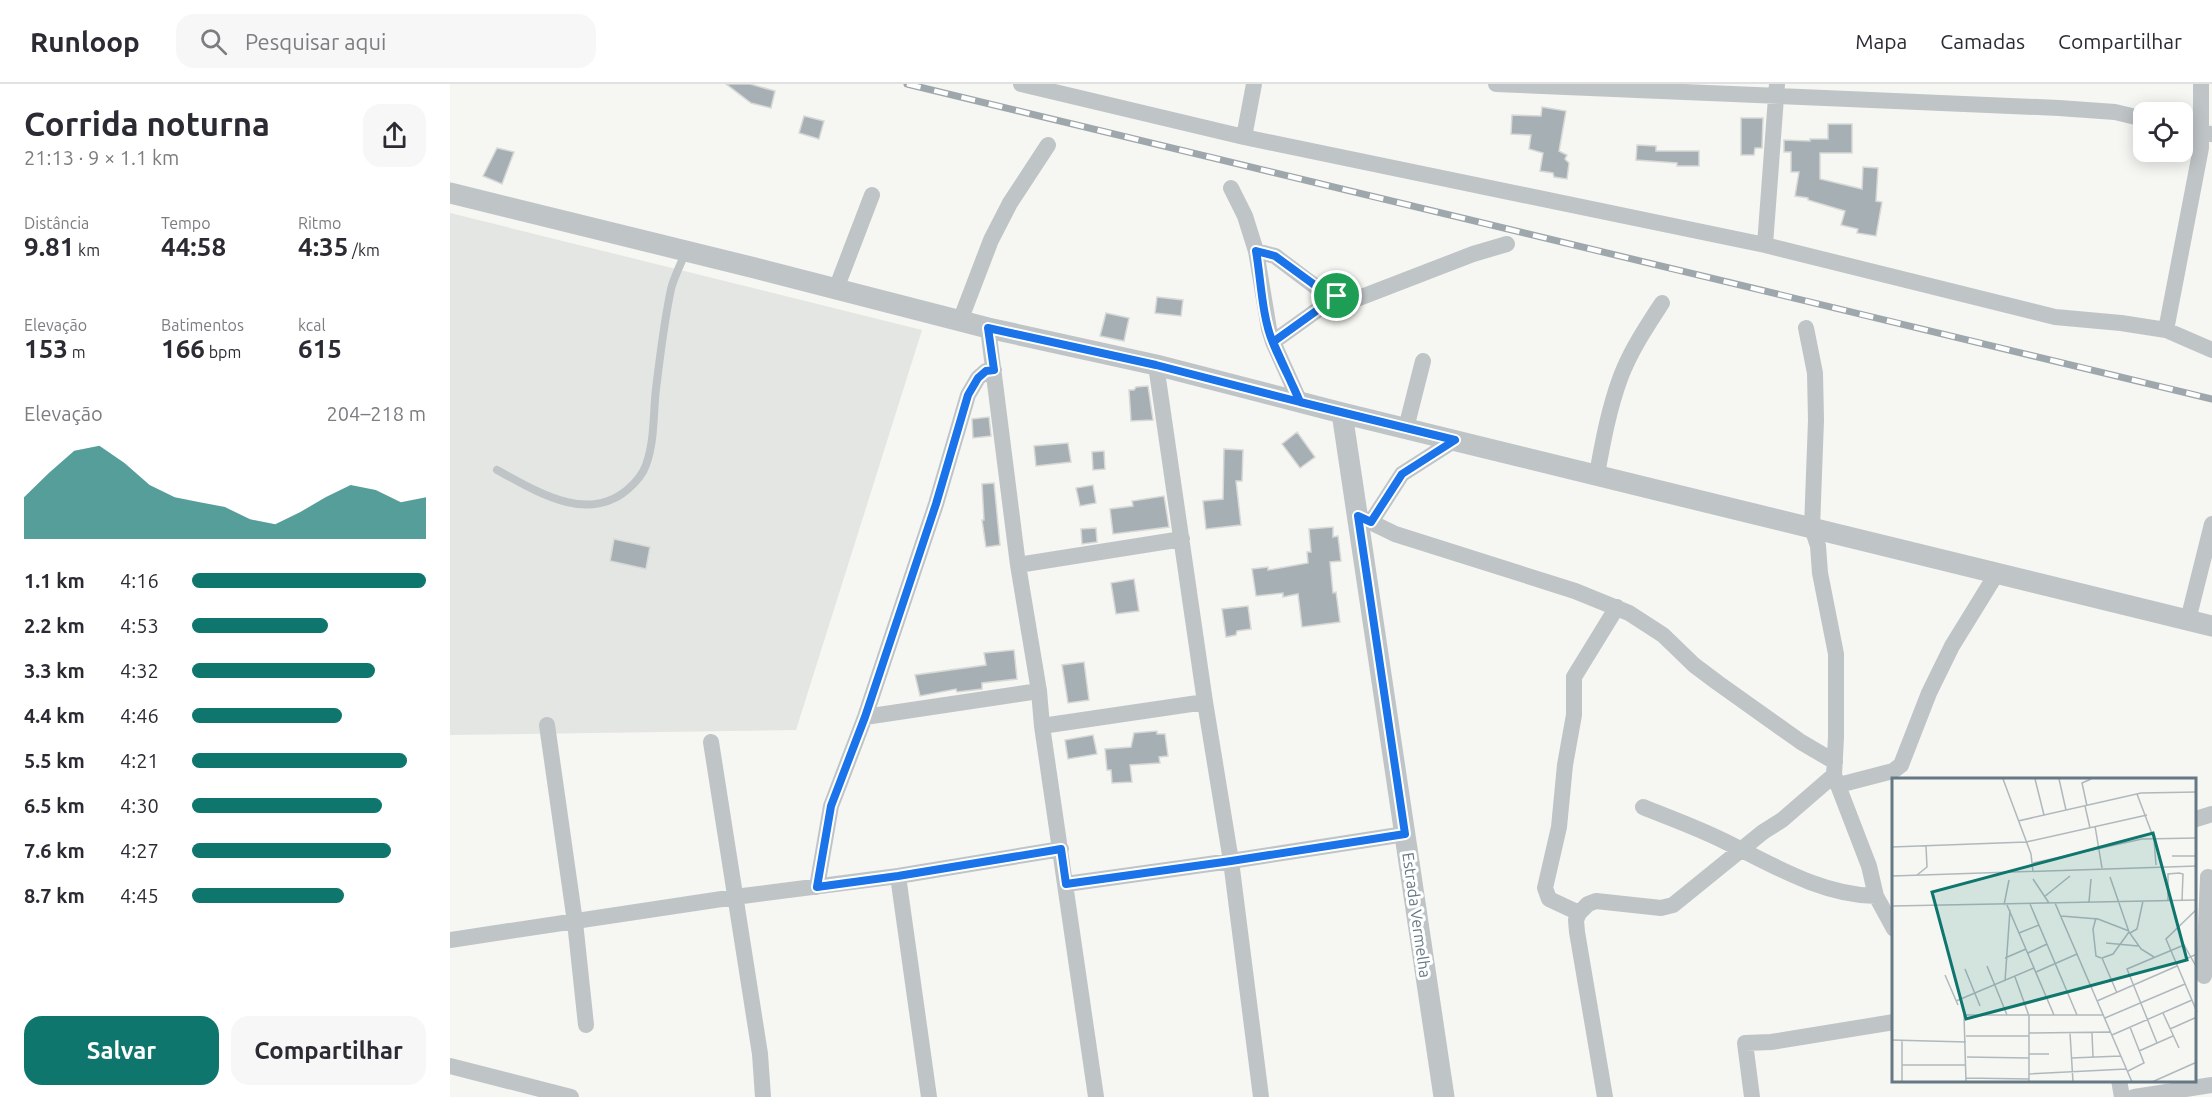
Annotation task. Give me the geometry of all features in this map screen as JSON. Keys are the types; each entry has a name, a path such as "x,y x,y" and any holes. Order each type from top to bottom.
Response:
{"street":[{"path":"1021,84 1244,137 1765,245 2055,317 2166,330 2212,350"},
{"path":"1244,137 1254,84"},
{"path":"1496,84 1777,90 2060,108 2115,112 2133,116"},
{"path":"2166,330 2199,159 2207,133 2201,84"},
{"path":"1765,245 1777,90"},
{"path":"960,321 991,240 1010,203 1048,145"},
{"path":"1231,188 1245,216 1256,251 1273,342 1300,402"},
{"path":"450,193 988,328 1156,365 2212,626"},
{"path":"836,289 872,195"},
{"path":"1256,251 1275,256 1316,286 1337,296 1359,298 1473,254 1507,244"},
{"path":"1273,342 1337,296"},
{"path":"1597,474 1610,409 1622,374 1639,340 1662,303"},
{"path":"988,328 1018,565 1039,691 1042,726 1096,1097"},
{"path":"1806,328 1815,373 1812,528 1818,546 1820,573 1836,654 1836,774 1869,866 1876,896 1892,925"},
{"path":"1406,428 1422,361"},
{"path":"1156,365 1205,702 1231,861 1261,1097"},
{"path":"817,887 831,806 865,717 936,504 968,395 978,378 986,371 994,370"},
{"name":"Estrada Vermelha","path":"1342,412 1365,519 1405,834 1444,1097"},
{"path":"1455,440 1402,474 1365,519 1395,534 1515,571 1617,607 1663,635 1694,665 1775,724 1836,774"},
{"path":"2188,620 2212,524"},
{"path":"1018,565 1182,539"},
{"path":"1605,1097 1579,952 1576,920 1579,913 1588,904 1596,901 1653,907 1673,905 1763,832 1782,820 1836,774 1893,771 1901,765 1929,693 1952,646 1996,573"},
{"path":"1579,913 1549,899 1545,888 1559,826 1565,765 1574,715 1574,677 1617,607"},
{"path":"865,717 1039,691"},
{"path":"1042,726 1205,702"},
{"path":"547,725 575,922 586,1025"},
{"path":"711,742 760,1054 763,1097"},
{"path":"1643,807 1793,875 1838,891 1854,895 1876,896"},
{"path":"2197,819 2212,814"},
{"path":"1066,884 1405,834"},
{"path":"450,940 735,897 898,876 1061,849"},
{"path":"898,876 929,1097"},
{"path":"2204,976 2208,878"},
{"path":"1752,1097 1745,1043 1771,1042 1892,1022"},
{"path":"450,1065 571,1097"},
{"path":"2119,1082 2122,1097"},
{"path":"2134,1097 2212,1085"}],"lane":[{"path":"497,470 535,491 560,501 592,506 616,498 632,485 645,468 650,452 671,287 686,251"}],"shaded area":[{"path":"450,213 922,330 796,730 450,735"}],"building":[{"path":"726,84 750,84 775,91 771,108 751,103"},
{"path":"1542,107 1566,111 1559,151 1567,155 1565,159 1569,163 1567,179 1540,171 1543,153 1529,149 1531,135 1511,134 1512,115 1541,116"},
{"path":"804,116 824,121 819,139 799,133"},
{"path":"1741,118 1763,118 1762,148 1755,148 1754,155 1741,155"},
{"path":"1828,124 1852,124 1852,153 1820,153 1820,179 1862,189 1863,167 1878,168 1876,201 1882,202 1876,236 1857,233 1858,229 1841,225 1845,211 1808,200 1808,198 1795,196 1799,172 1791,172 1791,152 1784,152 1784,140 1828,139"},
{"path":"1637,145 1656,146 1656,151 1699,151 1699,166 1677,166 1677,163 1636,160"},
{"path":"497,148 514,152 502,184 483,176"},
{"path":"1157,297 1183,300 1181,316 1155,313"},
{"path":"1106,313 1129,318 1124,341 1100,336"},
{"path":"1148,386 1153,420 1131,421 1129,390"},
{"path":"989,417 991,436 973,438 972,419"},
{"path":"1297,432 1315,457 1300,468 1282,444"},
{"path":"1068,443 1071,462 1036,466 1034,446"},
{"path":"1224,449 1243,450 1242,481 1236,481 1241,525 1206,529 1203,501 1223,499"},
{"path":"1104,451 1105,469 1093,470 1092,452"},
{"path":"994,483 1000,545 986,547 982,520 984,520 982,484"},
{"path":"1093,485 1096,503 1080,506 1076,488"},
{"path":"1164,496 1169,527 1113,534 1110,509 1133,506 1132,501"},
{"path":"1333,527 1333,537 1338,536 1341,561 1330,562 1333,593 1336,592 1340,622 1302,627 1298,594 1283,597 1283,593 1256,596 1252,569 1268,567 1268,570 1308,563 1307,552 1311,552 1309,529"},
{"path":"1096,528 1097,542 1082,544 1081,529"},
{"path":"614,539 650,547 646,569 610,561"},
{"path":"1134,579 1139,611 1116,614 1111,583"},
{"path":"1248,606 1251,629 1237,631 1236,635 1226,637 1222,609"},
{"path":"1014,650 1017,679 982,683 982,689 957,692 956,689 920,696 915,675 986,665 984,653"},
{"path":"1084,662 1089,700 1068,703 1062,665"},
{"path":"1157,731 1157,734 1165,734 1168,756 1159,757 1160,763 1130,765 1132,782 1112,783 1111,770 1107,770 1105,749 1131,747 1134,733"},
{"path":"1093,735 1097,754 1068,759 1065,740"}],"railway":[{"path":"907,84 2212,399"}],"route":[{"path":"1337,296 1273,342 1300,402 1156,365 988,328 994,370 986,371 978,378 968,395 936,504 865,717 831,806 817,887 1061,849 1066,884 1405,834 1358,516 1371,522 1402,474 1455,440 1300,402 1289,375 1273,342 1269,329 1256,251 1275,256 1316,286 1337,296"}]}
